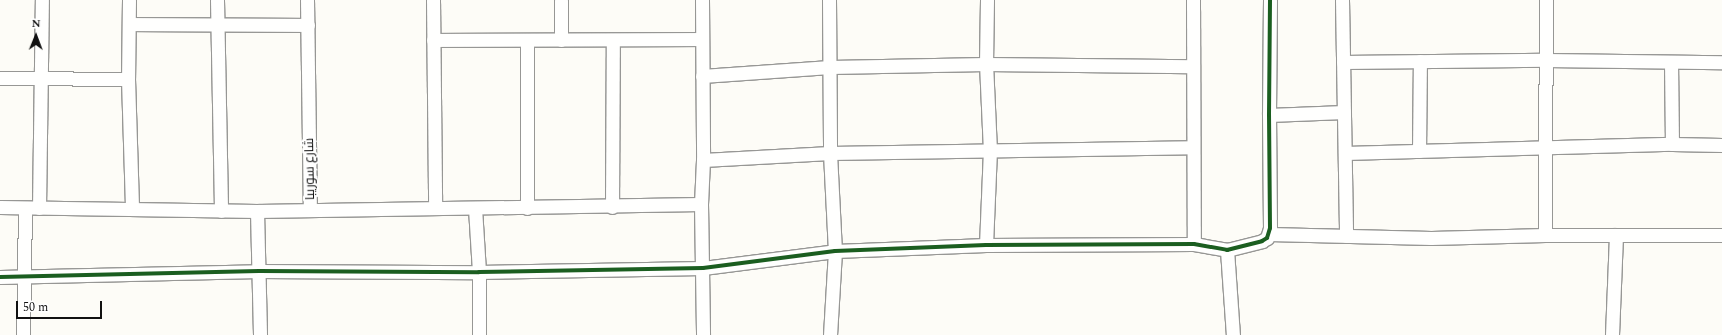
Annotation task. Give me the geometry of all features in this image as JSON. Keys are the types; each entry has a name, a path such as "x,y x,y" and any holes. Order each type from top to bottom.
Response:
{"street":[{"path":"39,208 42,0"},
{"path":"129,0 128,79 132,209"},
{"path":"217,0 221,211"},
{"name":"شارع سوريبا","path":"0,208 221,211 310,210 308,0"},
{"path":"433,0 435,207"},
{"path":"560,40 561,0"},
{"path":"702,0 701,39 703,160 701,204 703,335"},
{"path":"829,0 830,153 835,250 830,335"},
{"path":"986,245 990,151 986,64 988,0"},
{"path":"1193,0 1192,147 1194,244"},
{"path":"0,277 259,271 479,272 703,268 835,250 986,245 1194,244 1228,250 1262,241 1269,234 1270,0"},
{"path":"1342,0 1346,236"},
{"path":"1545,235 1546,0"},
{"path":"129,24 308,25"},
{"path":"433,40 701,39"},
{"path":"527,40 527,208"},
{"path":"612,207 613,40"},
{"path":"1344,62 1546,60 1722,62"},
{"path":"1419,151 1420,61"},
{"path":"1671,62 1672,144"},
{"path":"702,76 830,67 986,64 1192,66"},
{"path":"0,78 128,79"},
{"path":"1269,115 1344,112"},
{"path":"1345,153 1672,144 1722,145"},
{"path":"703,160 830,153 1192,147"},
{"path":"310,210 435,207 612,207 701,204"},
{"path":"23,335 25,208"},
{"path":"475,208 479,272 479,335"},
{"path":"257,211 260,335"},
{"path":"1269,234 1431,238 1545,235 1722,236"},
{"path":"1612,335 1616,235"},
{"path":"1228,250 1233,335"}],"cycle path":[{"path":"0,277 259,271 479,272 703,268 835,251 986,245 1194,244 1227,250 1262,241 1267,238 1270,228 1270,0"}]}
